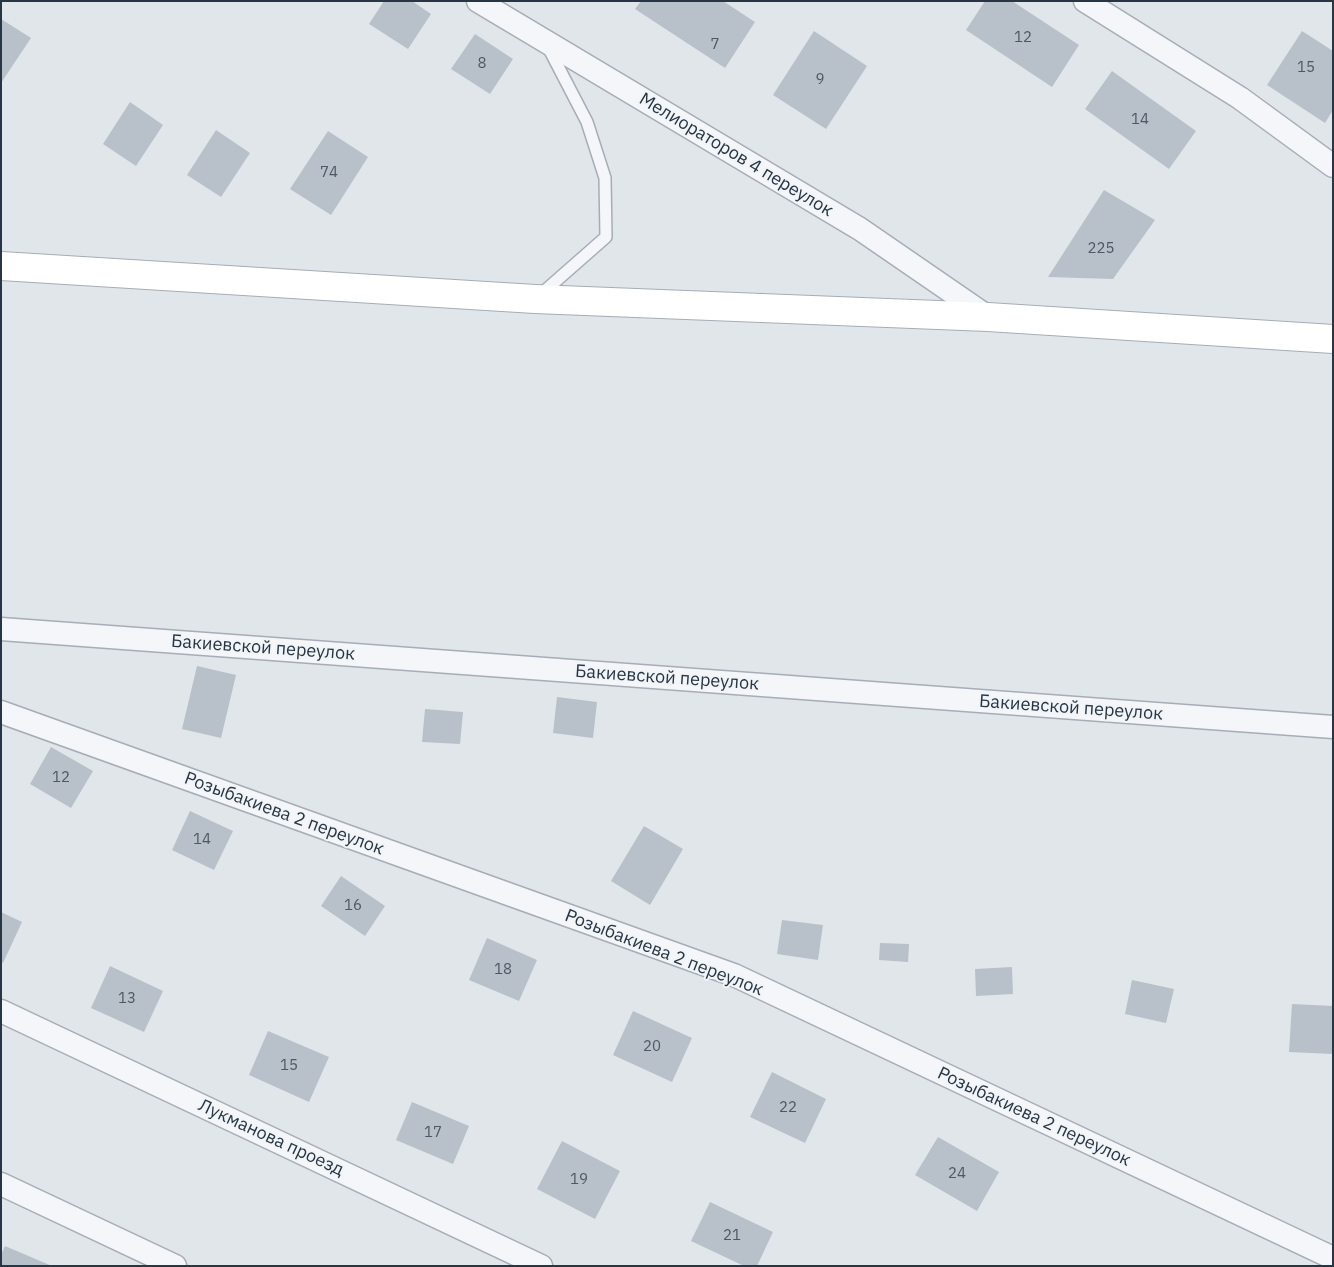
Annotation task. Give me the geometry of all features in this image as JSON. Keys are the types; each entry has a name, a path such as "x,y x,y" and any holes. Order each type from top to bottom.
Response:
{"street":[{"name":"Мелиораторов 4 переулок","path":"478,1 860,229 988,317"},
{"path":"1085,1 1240,98 1333,166"},
{"path":"1,266 535,300 988,317 1331,335"},
{"name":"Бакиевской переулок","path":"1,629 1333,727"},
{"name":"Розыбакиева 2 переулок","path":"1,712 734,975 1333,1258"},
{"name":"Лукманова проезд","path":"1,1011 541,1266"},
{"path":"1,1184 175,1266"}],"lane":[{"path":"535,300 606,237 605,178 587,122 545,41"}],"building":[{"path":"384,1 412,1 431,14 408,49 369,24"},
{"path":"641,1 723,1 755,22 725,68 635,9"},
{"path":"985,1 1012,1 1079,45 1052,87 966,30"},
{"path":"1,19 31,38 1,83"},
{"path":"814,31 867,66 826,129 773,95"},
{"path":"1302,31 1333,51 1333,110 1325,123 1267,85"},
{"path":"475,34 513,59 490,94 451,69"},
{"path":"1112,71 1196,131 1169,169 1085,109"},
{"path":"130,102 163,125 136,166 103,144"},
{"path":"216,130 250,153 221,197 187,175"},
{"path":"328,131 368,157 331,215 290,189"},
{"path":"1104,190 1155,220 1113,279 1048,277"},
{"path":"197,666 236,675 221,738 182,729"},
{"path":"557,697 597,702 593,738 553,733"},
{"path":"425,709 463,712 460,744 422,742"},
{"path":"51,747 93,771 71,808 30,784"},
{"path":"190,811 233,831 214,870 172,850"},
{"path":"644,826 683,849 650,905 611,881"},
{"path":"341,876 385,906 365,936 321,906"},
{"path":"1,912 22,922 3,963 1,962"},
{"path":"782,920 823,925 818,960 777,954"},
{"path":"487,938 537,960 519,1001 469,980"},
{"path":"880,943 909,944 908,962 879,960"},
{"path":"110,966 163,991 144,1032 91,1008"},
{"path":"1012,967 1013,994 976,996 975,969"},
{"path":"1132,980 1174,989 1166,1023 1125,1014"},
{"path":"1292,1004 1333,1006 1333,1054 1289,1052"},
{"path":"633,1011 692,1038 672,1082 613,1055"},
{"path":"268,1031 329,1057 309,1102 249,1075"},
{"path":"772,1072 826,1099 805,1143 750,1117"},
{"path":"412,1102 469,1126 453,1164 396,1140"},
{"path":"938,1137 999,1172 977,1211 915,1175"},
{"path":"562,1141 620,1171 595,1219 537,1189"},
{"path":"710,1202 773,1232 757,1266 744,1266 691,1241"},
{"path":"5,1246 52,1266 1,1266 1,1255"}]}
